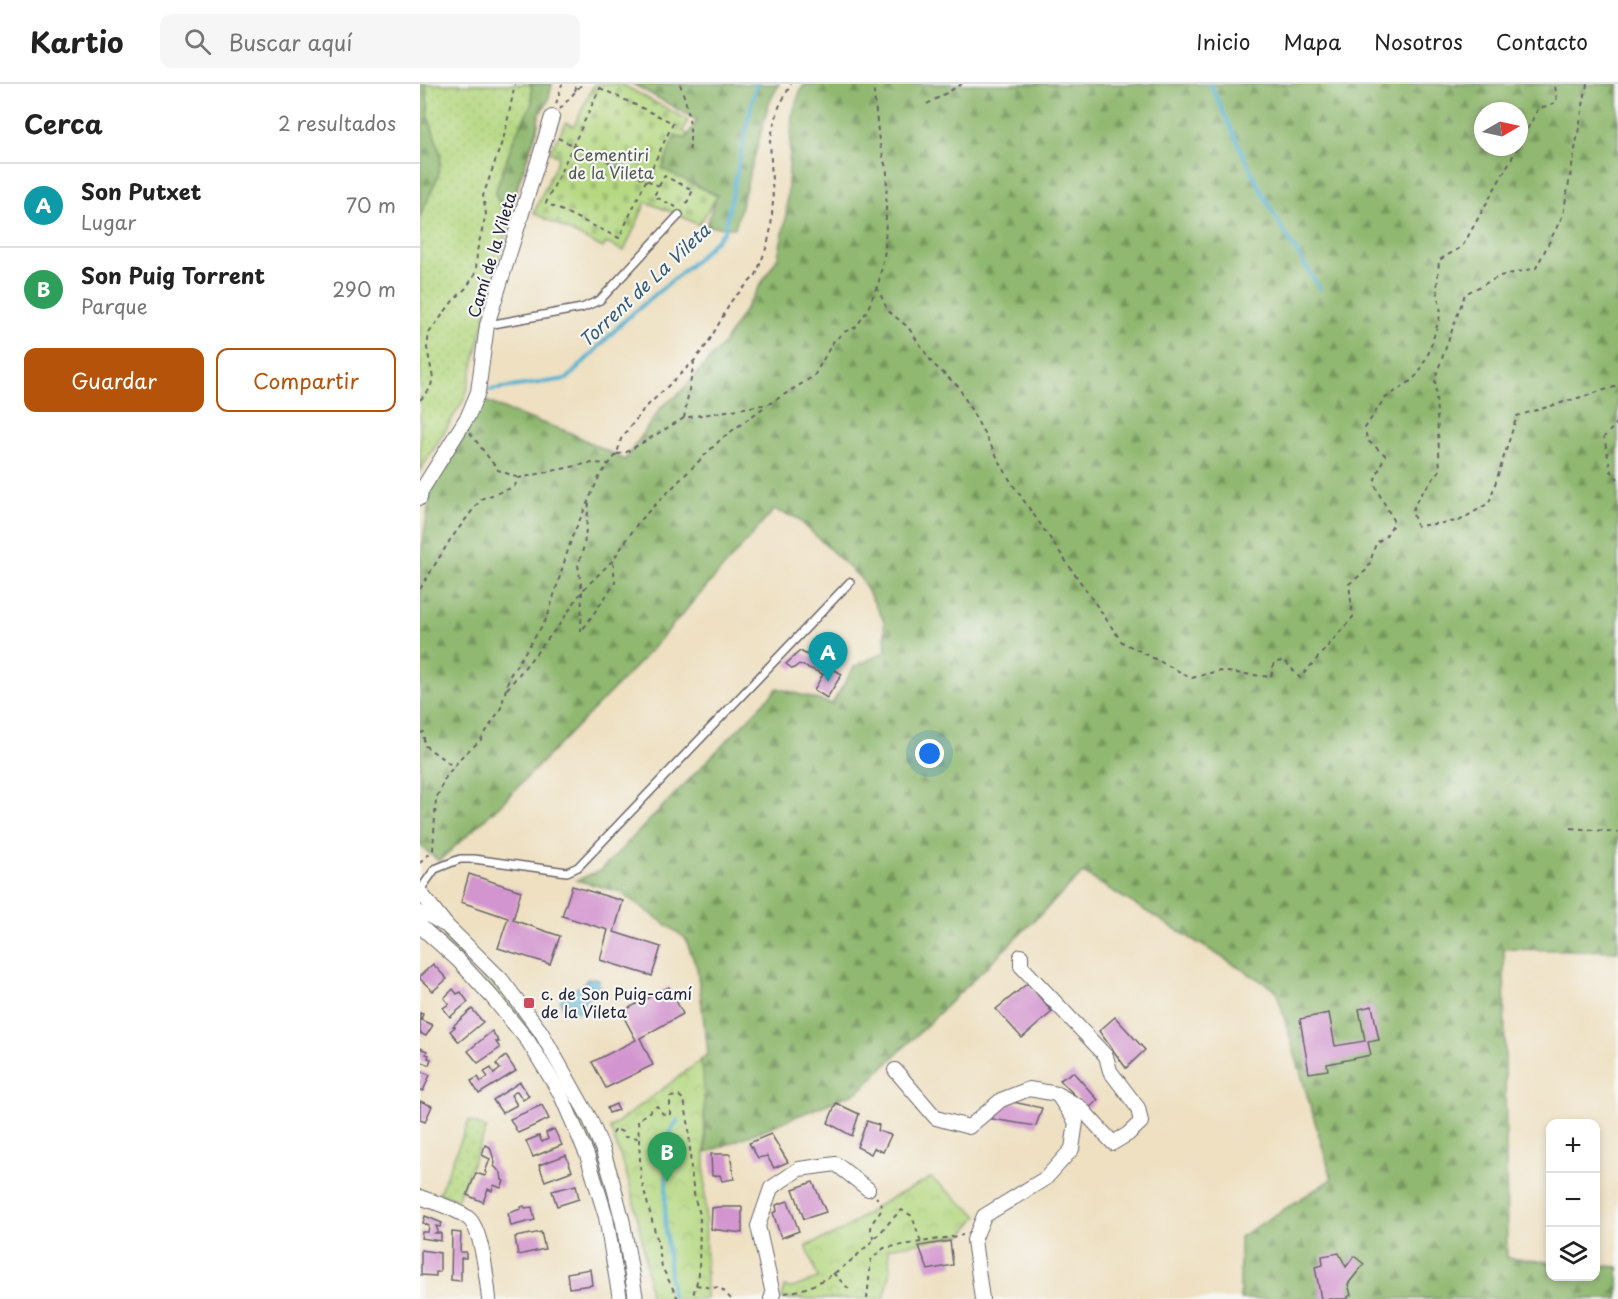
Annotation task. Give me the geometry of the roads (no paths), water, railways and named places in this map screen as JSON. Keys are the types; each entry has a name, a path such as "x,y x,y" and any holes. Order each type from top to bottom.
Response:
{"street":[{"name":"Camí de la Vileta","path":"420,498 421,491 463,424 478,392 487,325 552,117"},
{"path":"421,895 447,926 501,979 541,1032 590,1119 602,1148 623,1222 636,1299"},
{"path":"420,913 447,926"},
{"path":"420,926 458,960 492,997 528,1041 560,1093 587,1155 606,1217 620,1299"},
{"path":"420,945 435,941"},
{"path":"895,1070 936,1118 969,1127 1001,1100 1029,1089 1057,1094 1080,1107 1113,1143 1128,1134 1141,1122 1138,1108 1110,1071 1106,1056 1021,966 1021,956"},
{"path":"982,1299 974,1240 984,1216 1046,1178 1072,1149 1076,1122 1057,1094"},
{"path":"772,1296 758,1226 771,1188 799,1169 836,1164 868,1189"},
{"path":"420,1197 467,1217 474,1224 484,1259 489,1299"}],"lane":[{"path":"487,325 582,308 600,300 679,215"},
{"path":"421,895 435,869 460,859 567,872 578,867 850,582"}],"water":[{"path":"587,979 599,980 600,989 584,1002 582,1009 578,1012 566,1011 560,1002 565,993 580,987"}],"waterway":[{"name":"Torrent de La Vileta","path":"482,391 567,379 624,321 695,261 724,232 756,84"},
{"path":"1210,84 1255,179 1281,227 1320,289"},
{"path":"672,1299 665,1219 668,1136 678,1120"}],"place":[{"name":"Son Putxet","path":"828,682"},
{"name":"c. de Son Puig-camí de la Vileta","path":"529,1003"},
{"name":"Son Puig Torrent","path":"667,1182"}],"park label":[{"name":"Cementiri de la Vileta","path":"611,164"}]}
